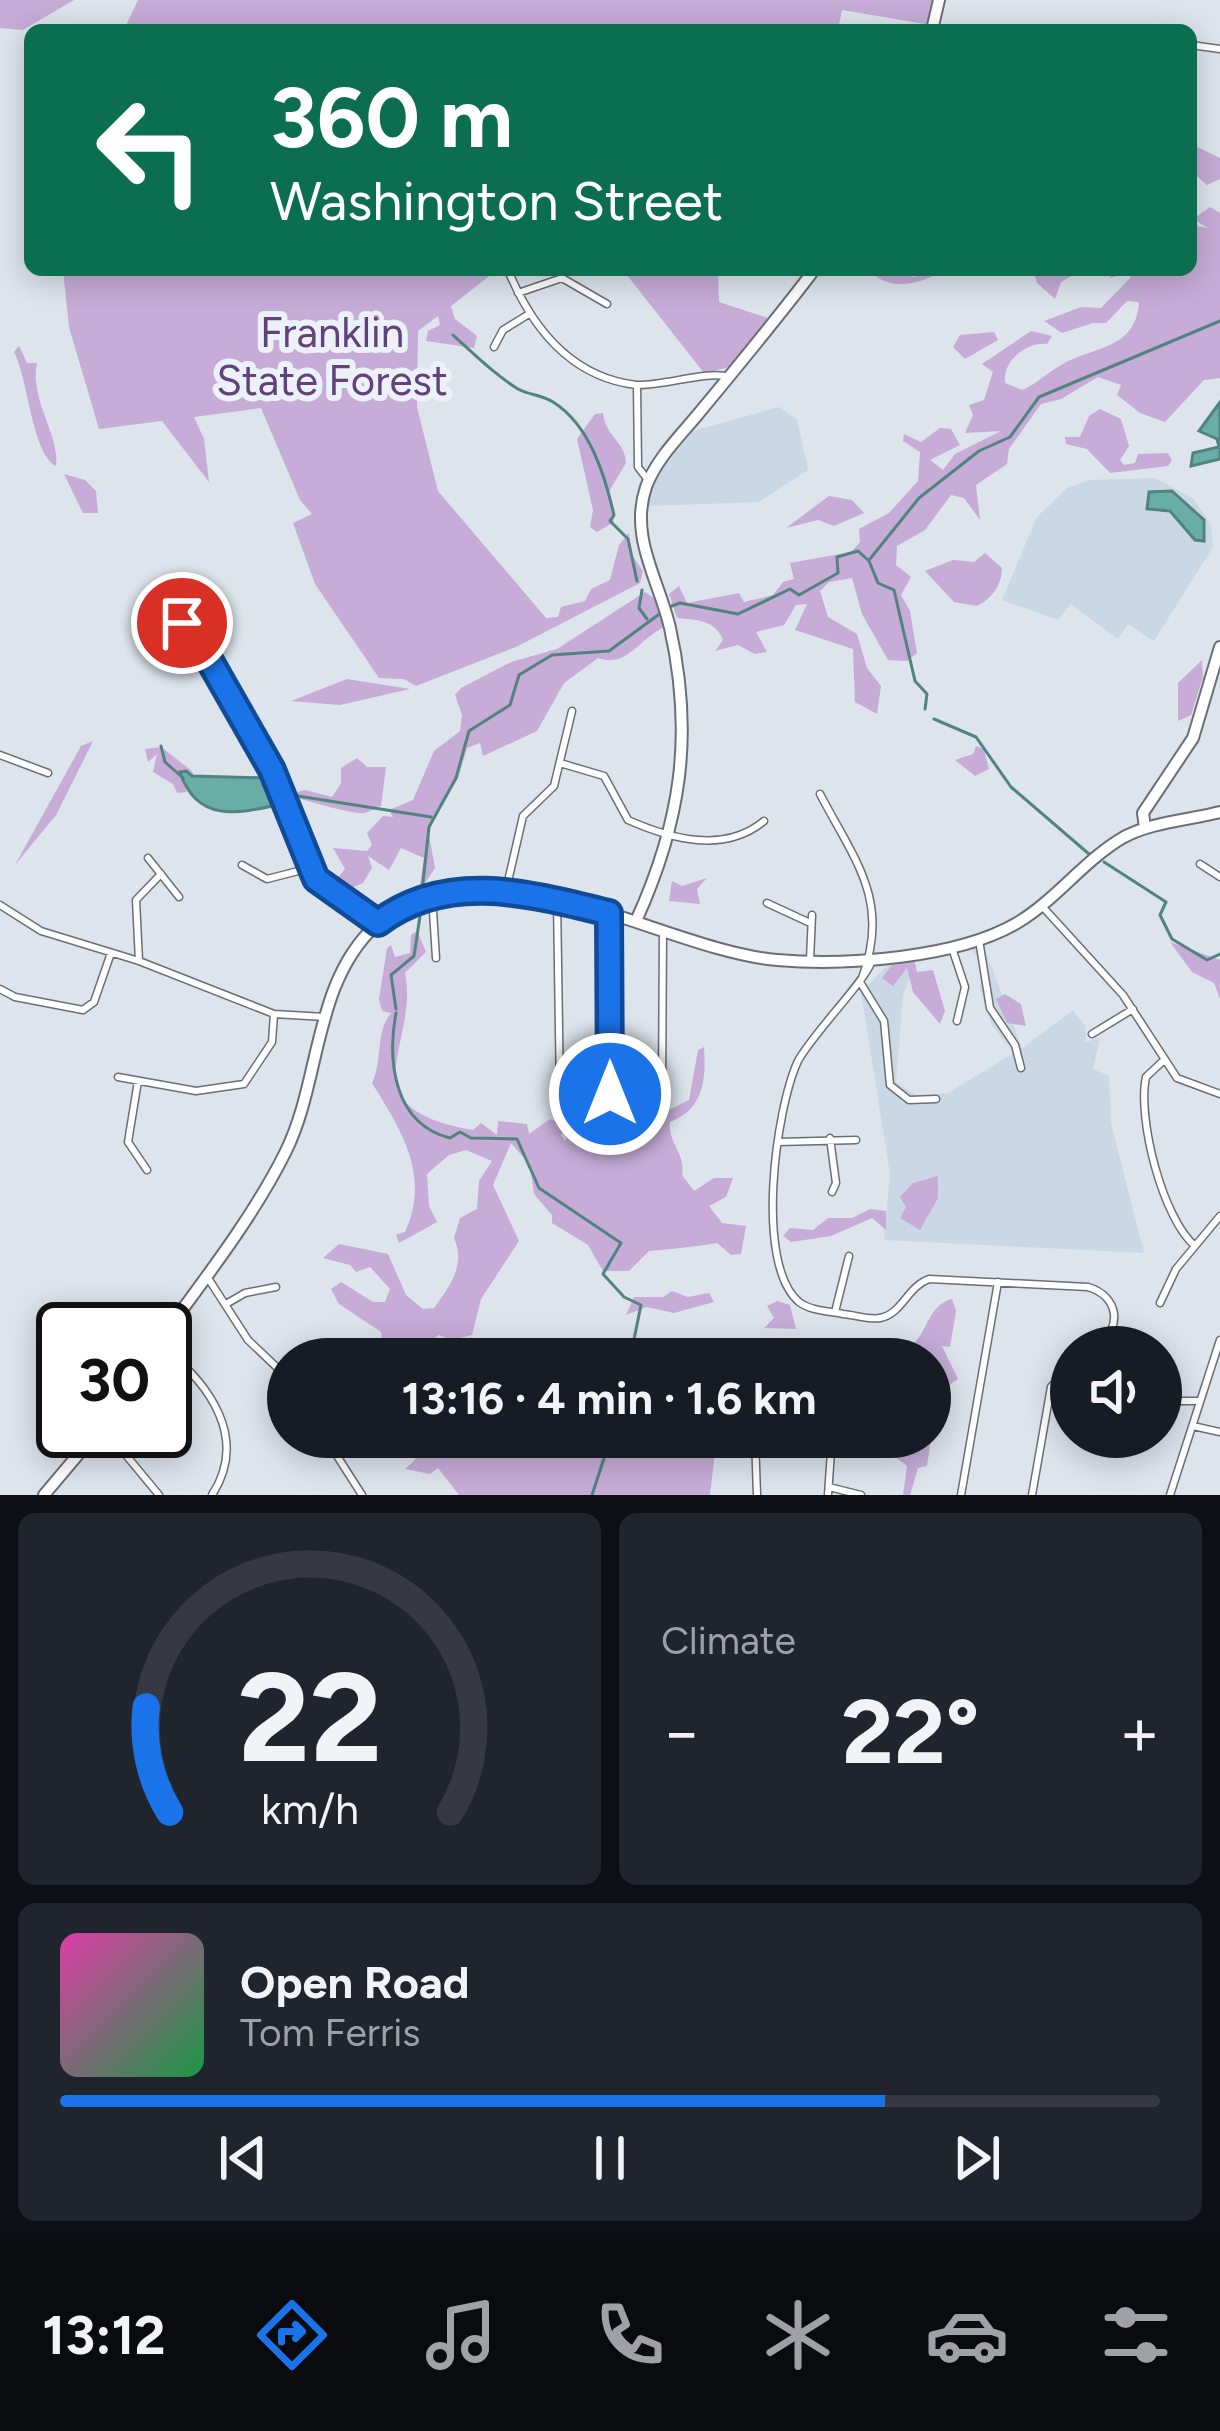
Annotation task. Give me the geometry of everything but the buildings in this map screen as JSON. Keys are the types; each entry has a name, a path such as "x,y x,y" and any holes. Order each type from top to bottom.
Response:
{"main road":[{"path":"636,921 672,832 678,797 680,707 665,608 641,536 648,480 809,276"},
{"path":"1145,828 1147,810 1193,738 1220,647"},
{"path":"187,1302 285,1154 325,1017 354,953 378,923 432,896 506,890 609,913 757,957 810,960 956,947 979,940 1041,905 1113,844 1145,828 1220,812"},
{"path":"44,1495 78,1458"}],"street":[{"path":"511,276 529,314 583,368 637,385 678,384 719,373 729,376"},
{"path":"518,293 562,278 607,304"},
{"path":"494,347 503,330 529,314"},
{"path":"637,385 638,467 648,480"},
{"path":"165,603 207,656 261,750 310,868 326,890 378,923"},
{"path":"506,890 524,814 551,790 572,711"},
{"path":"0,755 48,773"},
{"path":"560,764 602,775 624,817 704,842 742,835 764,821"},
{"path":"820,794 872,892 873,966 822,1022 787,1090 771,1212 790,1289 805,1305 883,1318 911,1288 929,1280 1102,1293 1112,1304 1113,1326"},
{"path":"148,858 179,897"},
{"path":"1200,864 1220,878"},
{"path":"242,866 267,879 310,868"},
{"path":"139,961 136,900 161,874"},
{"path":"432,896 436,958"},
{"path":"556,900 560,1095 662,1093 663,929"},
{"path":"767,903 810,918 810,960"},
{"path":"0,905 38,930 139,961 274,1014 325,1017"},
{"path":"1041,905 1132,1009 1164,1060 1186,1084 1220,1094"},
{"path":"609,913 610,1094"},
{"path":"979,940 990,1008 1016,1045 1021,1068"},
{"path":"956,947 965,987 957,1021"},
{"path":"0,989 15,998 83,1010 96,997 112,952"},
{"path":"860,982 884,1021 890,1085 909,1100 936,1099"},
{"path":"1092,1034 1132,1009"},
{"path":"118,1077 196,1091 244,1084 272,1042 274,1014"},
{"path":"1164,1060 1145,1077 1145,1114 1172,1221 1195,1246"},
{"path":"138,1081 128,1142 146,1170"},
{"path":"830,1138 836,1183 832,1192"},
{"path":"778,1142 856,1140"},
{"path":"1160,1303 1174,1272 1216,1227 1220,1216"},
{"path":"836,1312 849,1256"},
{"path":"206,1274 248,1340 267,1358"},
{"path":"961,1495 998,1282"},
{"path":"226,1304 245,1293 276,1287"},
{"path":"1170,1495 1220,1340"},
{"path":"192,1370 217,1406 226,1460 212,1495"},
{"path":"1032,1495 1050,1399"},
{"path":"1182,1400 1202,1402"},
{"path":"1193,1426 1220,1432"},
{"path":"126,1458 160,1495"},
{"path":"339,1458 362,1495"},
{"path":"756,1458 757,1495"},
{"path":"830,1458 828,1491 861,1495"}],"shaded area":[{"path":"1220,402 1220,459 1191,466 1193,453 1219,447 1217,439 1199,431"},
{"path":"779,407 797,419 808,470 759,502 647,506 653,480 693,431"},
{"path":"1155,478 1194,499 1211,525 1213,547 1154,641 1128,624 1118,639 1071,604 1058,620 1002,600 1037,517 1067,488 1090,480"},
{"path":"1172,491 1204,520 1204,541 1195,540 1170,511 1147,509 1149,492"},
{"path":"180,772 192,776 269,778 281,804 234,812 208,807 187,788"},
{"path":"983,944 1022,1048 1073,1010 1086,1027 1085,1042 1100,1038 1093,1069 1109,1076 1111,1123 1144,1253 884,1240 890,1174 861,992 895,958 913,971 903,995 896,1082 918,1097 948,1093 1014,1053 992,1025 980,989 981,960 970,948"}],"green space":[{"path":"0,0 74,0 33,24 24,24 23,30 0,28"},
{"path":"138,0 936,0 931,24 842,10 839,24 127,24"},
{"path":"1197,147 1220,158 1220,179 1207,185 1197,176"},
{"path":"1210,207 1220,213 1220,378 1204,380 1165,422 1140,413 1117,395 1121,385 1098,377 1061,399 1041,404 1009,449 1007,464 976,485 980,520 964,498 951,495 925,530 897,546 896,565 911,577 901,595 910,611 917,653 907,661 888,660 862,614 852,578 829,582 820,591 828,617 857,634 867,668 881,686 877,714 855,702 853,649 795,630 807,604 796,605 784,625 756,632 767,652 755,654 738,645 715,651 723,640 715,628 677,618 669,594 679,586 687,603 739,593 744,602 773,595 783,582 794,579 790,563 851,552 860,542 859,529 889,513 918,481 920,452 903,441 904,434 921,442 940,428 951,429 960,445 930,460 943,470 955,454 1001,431 965,433 973,415 969,405 984,400 993,372 982,364 1031,331 1052,336 1047,344 1024,350 1007,367 1005,383 1022,390 1063,364 1122,338 1136,318 1139,302 1127,301 1106,323 1062,333 1044,321 1081,307 1101,308 1130,276 1197,276 1197,226 1208,228 1197,216"},
{"name":"Franklin State Forest","path":"64,276 489,276 451,306 455,319 477,336 474,348 426,341 428,331 440,325 438,316 418,331 417,407 438,491 546,618 558,617 561,607 585,601 591,589 610,580 619,545 629,533 632,555 643,571 640,583 518,646 416,686 404,679 379,678 315,584 293,523 312,514 300,500 261,408 194,417 204,439 209,482 162,421 99,429 69,327"},
{"path":"628,276 718,276 719,302 768,318 734,366 704,373"},
{"path":"876,276 931,276 905,284"},
{"path":"1035,276 1071,276 1061,282 1055,299"},
{"path":"994,332 998,340 965,359 953,347 960,335"},
{"path":"19,346 27,363 37,363 37,390 54,442 56,466 36,432 14,352"},
{"path":"1100,409 1121,419 1129,446 1120,460 1124,465 1135,463 1138,454 1168,453 1172,460 1168,466 1110,473 1087,449 1066,444 1065,437 1080,437 1089,416"},
{"path":"603,413 626,463 608,493 614,522 597,532 590,527 593,510 577,439 595,414"},
{"path":"64,474 85,480 96,491 98,513 83,513"},
{"path":"829,496 852,500 864,513 834,526 818,520 786,528"},
{"path":"985,553 1002,568 1002,574 992,595 977,606 954,602 925,571 953,560 974,562"},
{"path":"645,592 657,600 664,627 625,656 598,658 564,683 537,731 483,756 480,743 467,748 458,778 428,829 435,868 419,892 424,858 401,848 389,870 368,856 372,868 363,883 342,892 334,882 345,869 333,848 367,851 372,845 367,833 383,816 393,817 389,810 413,800 434,751 460,731 462,715 455,695 461,688 511,662 557,649"},
{"path":"1202,660 1203,677 1191,715 1178,721 1178,683"},
{"path":"347,679 410,689 340,705 291,701"},
{"path":"93,741 56,815 15,865 81,746"},
{"path":"976,746 984,749 989,769 975,776 955,760 973,754"},
{"path":"161,747 192,771 194,776 180,772 187,792 177,793 173,784 153,772 157,754 148,762 145,749"},
{"path":"357,758 367,767 386,767 381,806 358,813 286,795 305,790 332,797 341,783 341,768"},
{"path":"707,878 697,889 700,904 669,901 672,881 682,886"},
{"path":"417,931 426,952 405,973 407,999 396,1070 398,1089 410,1106 433,1120 473,1130 481,1123 497,1135 498,1121 527,1124 529,1134 550,1119 565,1126 561,1135 565,1141 578,1122 584,1131 597,1132 597,1141 630,1145 657,1116 689,1100 698,1050 704,1047 701,1091 690,1109 670,1122 671,1135 682,1175 694,1191 714,1178 733,1178 726,1197 709,1206 722,1223 746,1226 741,1254 731,1255 717,1243 649,1251 629,1271 603,1271 588,1245 552,1223 552,1215 534,1194 530,1165 511,1143 493,1185 519,1241 481,1299 472,1335 382,1338 381,1332 339,1304 331,1289 341,1282 373,1302 385,1302 390,1289 370,1267 356,1272 350,1265 323,1258 339,1244 388,1254 406,1295 423,1309 434,1308 457,1266 454,1238 460,1218 477,1209 479,1181 492,1161 466,1150 449,1155 427,1174 429,1206 437,1222 399,1243 396,1235 405,1232 412,1211 414,1172 402,1136 372,1083 391,1013 382,1011 379,999 387,948 391,945 395,957 410,953 411,935"},
{"path":"1170,942 1220,960 1220,999 1214,983 1192,972"},
{"path":"914,959 917,972 933,970 945,1011 940,1024 913,992 907,968 893,986 882,978 896,960"},
{"path":"1005,994 1021,1004 1026,1026 1007,1023 996,999"},
{"path":"938,1176 938,1198 920,1230 900,1218 906,1207 900,1197 913,1183"},
{"path":"870,1209 886,1211 886,1230 872,1218 831,1236 791,1242 783,1236 790,1228 813,1230 828,1218 852,1218"},
{"path":"672,1291 688,1297 709,1293 714,1302 674,1313 646,1307 626,1315 634,1297 663,1297"},
{"path":"952,1299 956,1311 951,1341 918,1338 933,1313"},
{"path":"777,1301 790,1305 796,1329 764,1328 774,1318 767,1306"},
{"path":"714,1458 710,1495 459,1495 438,1468 430,1474 405,1469 415,1460"},
{"path":"897,1458 928,1458 927,1466 918,1468 910,1495 903,1495 907,1466"}],"waterway":[{"path":"870,559 919,498 979,451 1010,437 1039,397 1220,321"},
{"path":"453,335 509,383 553,402 577,424 600,468 614,515 610,521 628,539 637,581"},
{"path":"422,891 429,827 456,778 469,731 510,705 519,675 552,655 609,651 680,603 738,614 790,589 799,595 838,573 837,557 858,551 868,560"},
{"path":"869,561 878,583 894,590 915,681 927,694 925,709"},
{"path":"642,590 639,608 647,619"},
{"path":"934,719 976,737 1011,787 1089,854"},
{"path":"161,746 165,762 183,778"},
{"path":"285,794 431,817"},
{"path":"1104,862 1166,902 1160,915 1172,939 1207,960 1220,954"},
{"path":"396,1009 391,975 414,956 422,903"},
{"path":"396,1013 394,1070 406,1105 431,1131 450,1138 460,1132 471,1138 517,1139 539,1188 621,1243 603,1274 624,1297 641,1305 634,1338"},
{"path":"592,1495 604,1458"}],"route":[{"path":"182,623 207,656 272,770 304,855 326,890 378,923 423,898 484,890 526,892 609,913 610,1094"}]}
